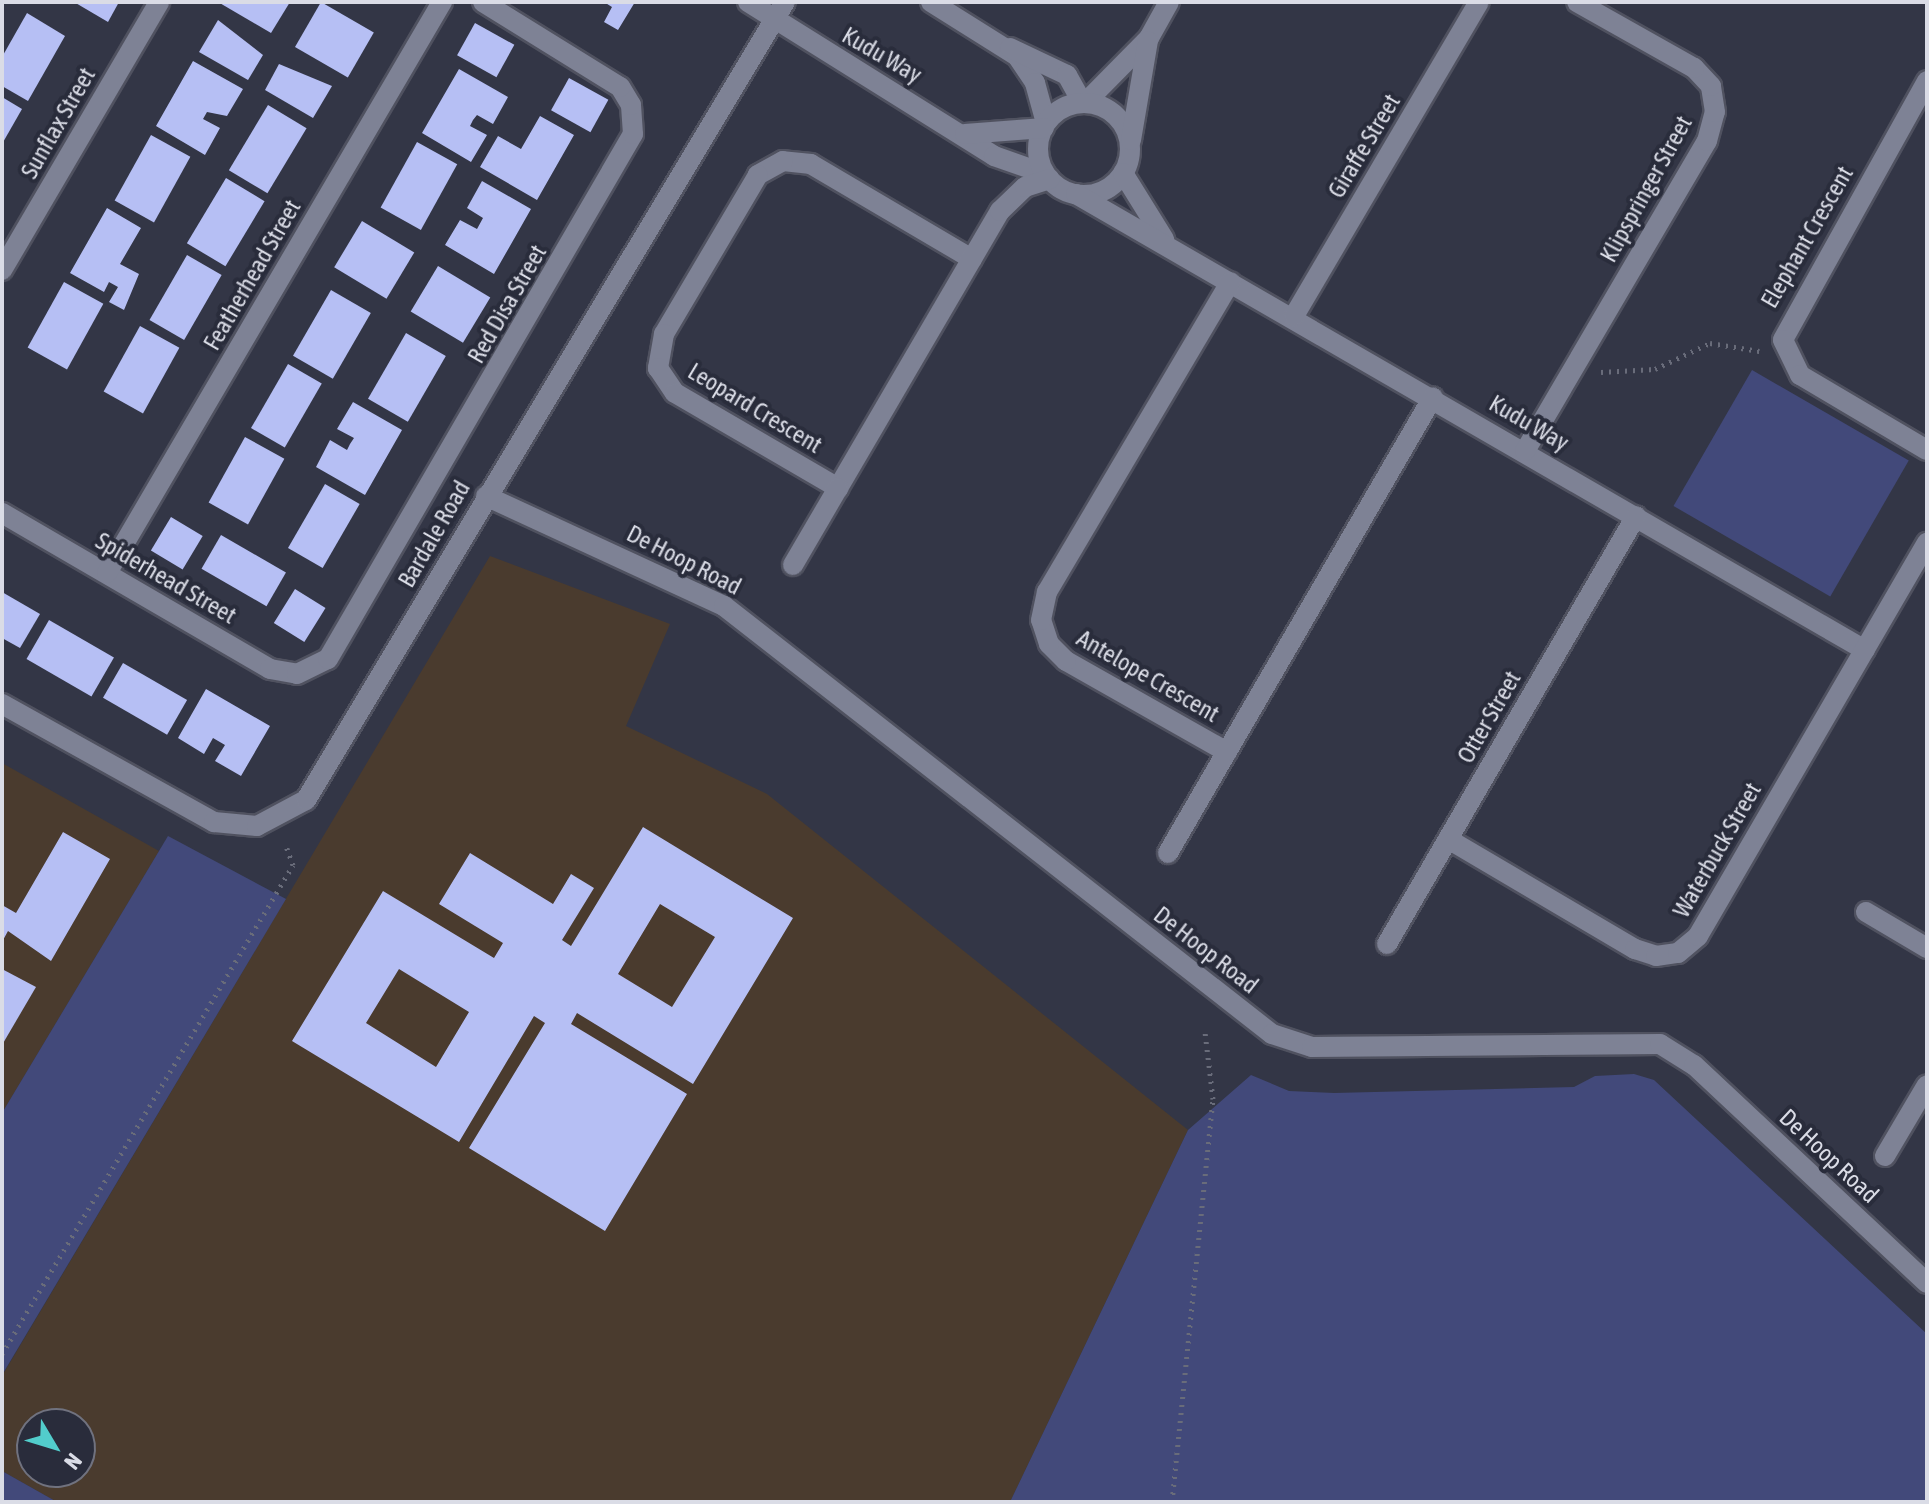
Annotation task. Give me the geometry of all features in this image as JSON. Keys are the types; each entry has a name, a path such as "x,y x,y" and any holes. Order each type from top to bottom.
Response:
{"street":[{"name":"Sunflax Street","path":"2,270 159,2"},
{"name":"Featherhead Street","path":"107,573 442,2"},
{"name":"Red Disa Street","path":"307,672 336,648 633,134 631,105 620,87 483,2"},
{"name":"Kudu Way","path":"748,2 779,11 994,156 1048,176"},
{"path":"931,2 1006,47 1067,75 1083,102 1120,119 1130,150"},
{"path":"965,134 1045,126 1083,102 1149,38 1169,2"},
{"name":"Giraffe Street","path":"1294,316 1479,2"},
{"name":"Klipspringer Street","path":"1525,451 1707,141 1716,100 1694,68 1577,2"},
{"name":"Bardale Road","path":"2,704 214,822 246,826 278,820 316,786 486,496 779,11"},
{"path":"1006,47 1031,73 1045,126 1038,147 1048,176 1076,194 1107,189 1123,173 1130,150 1149,38"},
{"name":"Elephant Crescent","path":"1784,351 1789,319 1927,81"},
{"path":"994,156 1004,173 1006,204"},
{"name":"Leopard Crescent","path":"838,488 675,393 658,368 664,334 758,175 783,161 811,164 972,259"},
{"name":"Kudu Way","path":"1123,173 1166,242"},
{"path":"793,565 1006,204 1025,187 1048,176"},
{"name":"Kudu Way","path":"1076,194 1166,242 1865,650"},
{"name":"Antelope Crescent","path":"1230,282 1047,592 1041,620 1049,644 1066,661 1227,752 1433,397"},
{"path":"1784,351 1800,375 1927,450"},
{"name":"De Hoop Road","path":"486,496 724,606 1272,1034 1312,1047 1660,1044 1694,1065 1927,1283"},
{"name":"Spiderhead Street","path":"2,513 270,669 307,672"},
{"name":"Otter Street","path":"1387,944 1636,516"},
{"name":"Waterbuck Street","path":"1448,839 1635,949 1656,956 1678,953 1698,936 1927,543"},
{"path":"1168,853 1227,752"},
{"path":"1866,912 1927,948"},
{"path":"1885,1156 1927,1085"}],"path":[{"path":"1574,366 1639,372 1710,343 1784,351"},
{"path":"2,1354 293,865 285,843"},
{"path":"1172,1502 1213,1099 1205,1032"}],"shaded area":[{"path":"1752,370 1909,461 1830,596 1674,506"},
{"path":"490,556 670,624 626,726 767,794 1188,1130 1010,1502 57,1502 32,1488 96,1488 96,1408 16,1408 16,1479 2,1471 2,1376"},
{"path":"2,763 159,851 2,1113"},
{"path":"168,836 286,899 2,1375 2,1113"},
{"path":"1634,1074 1654,1080 1927,1334 1927,1502 1010,1502 1188,1130 1251,1075 1289,1091 1334,1093 1574,1087 1595,1076"},
{"path":"2,1471 16,1479 16,1488 32,1488 57,1502 2,1502"}],"building":[{"path":"74,2 119,2 108,22"},
{"path":"218,2 290,2 271,33"},
{"path":"321,2 374,32 348,78 295,47"},
{"path":"604,2 635,2 618,30 604,22 612,7"},
{"path":"27,13 65,36 28,101 2,86 2,57"},
{"path":"218,20 263,55 248,80 199,52"},
{"path":"475,23 514,45 496,77 457,55"},
{"path":"193,61 243,89 227,116 207,112 203,119 220,128 205,155 156,126"},
{"path":"279,64 332,86 313,118 265,90"},
{"path":"459,69 508,97 493,124 477,115 473,120 470,126 487,135 471,162 422,133"},
{"path":"569,78 608,100 590,132 551,110"},
{"path":"2,97 22,109 2,144"},
{"path":"268,105 307,128 267,193 229,170"},
{"path":"540,116 574,135 537,200 480,167 498,136 521,149"},
{"path":"151,135 190,157 154,222 115,201"},
{"path":"417,142 457,164 421,230 381,208"},
{"path":"226,178 265,201 225,266 187,243"},
{"path":"482,181 531,209 494,274 445,245 460,220 477,229 483,218 467,208"},
{"path":"107,208 141,228 120,264 139,274 124,310 109,302 118,287 109,282 104,292 70,273"},
{"path":"362,221 414,252 386,299 334,267"},
{"path":"187,255 222,275 184,340 150,320"},
{"path":"438,266 490,297 463,343 411,311"},
{"path":"64,282 103,304 67,369 28,348"},
{"path":"331,290 371,313 333,379 293,356"},
{"path":"140,326 179,348 143,413 104,392"},
{"path":"406,333 446,356 408,422 368,399"},
{"path":"288,364 322,384 285,448 251,428"},
{"path":"353,402 402,430 365,495 316,467 330,440 347,450 354,438 337,429"},
{"path":"245,437 284,459 248,524 209,503"},
{"path":"325,484 360,504 323,568 288,548"},
{"path":"171,517 203,536 183,569 151,550"},
{"path":"221,535 286,572 266,606 202,569"},
{"path":"295,589 326,608 304,642 274,623"},
{"path":"2,592 40,614 20,648 2,638"},
{"path":"49,620 114,658 91,696 26,659"},
{"path":"123,663 187,700 167,735 103,698"},
{"path":"206,689 270,726 241,776 215,761 225,745 213,738 204,754 178,738"},
{"path":"643,827 793,918 693,1084 577,1013 571,1024 687,1094 605,1231 469,1148 545,1023 534,1016 459,1142 292,1041 383,891 494,958 503,943 439,904 470,853 553,904 571,874 594,888 562,940 571,946","holes":["660,904 715,937 672,1007 618,974","399,969 469,1012 436,1067 366,1023"]},
{"path":"63,832 110,859 51,961 8,931 2,942 2,905 16,913"},
{"path":"2,969 36,987 2,1045"}]}
